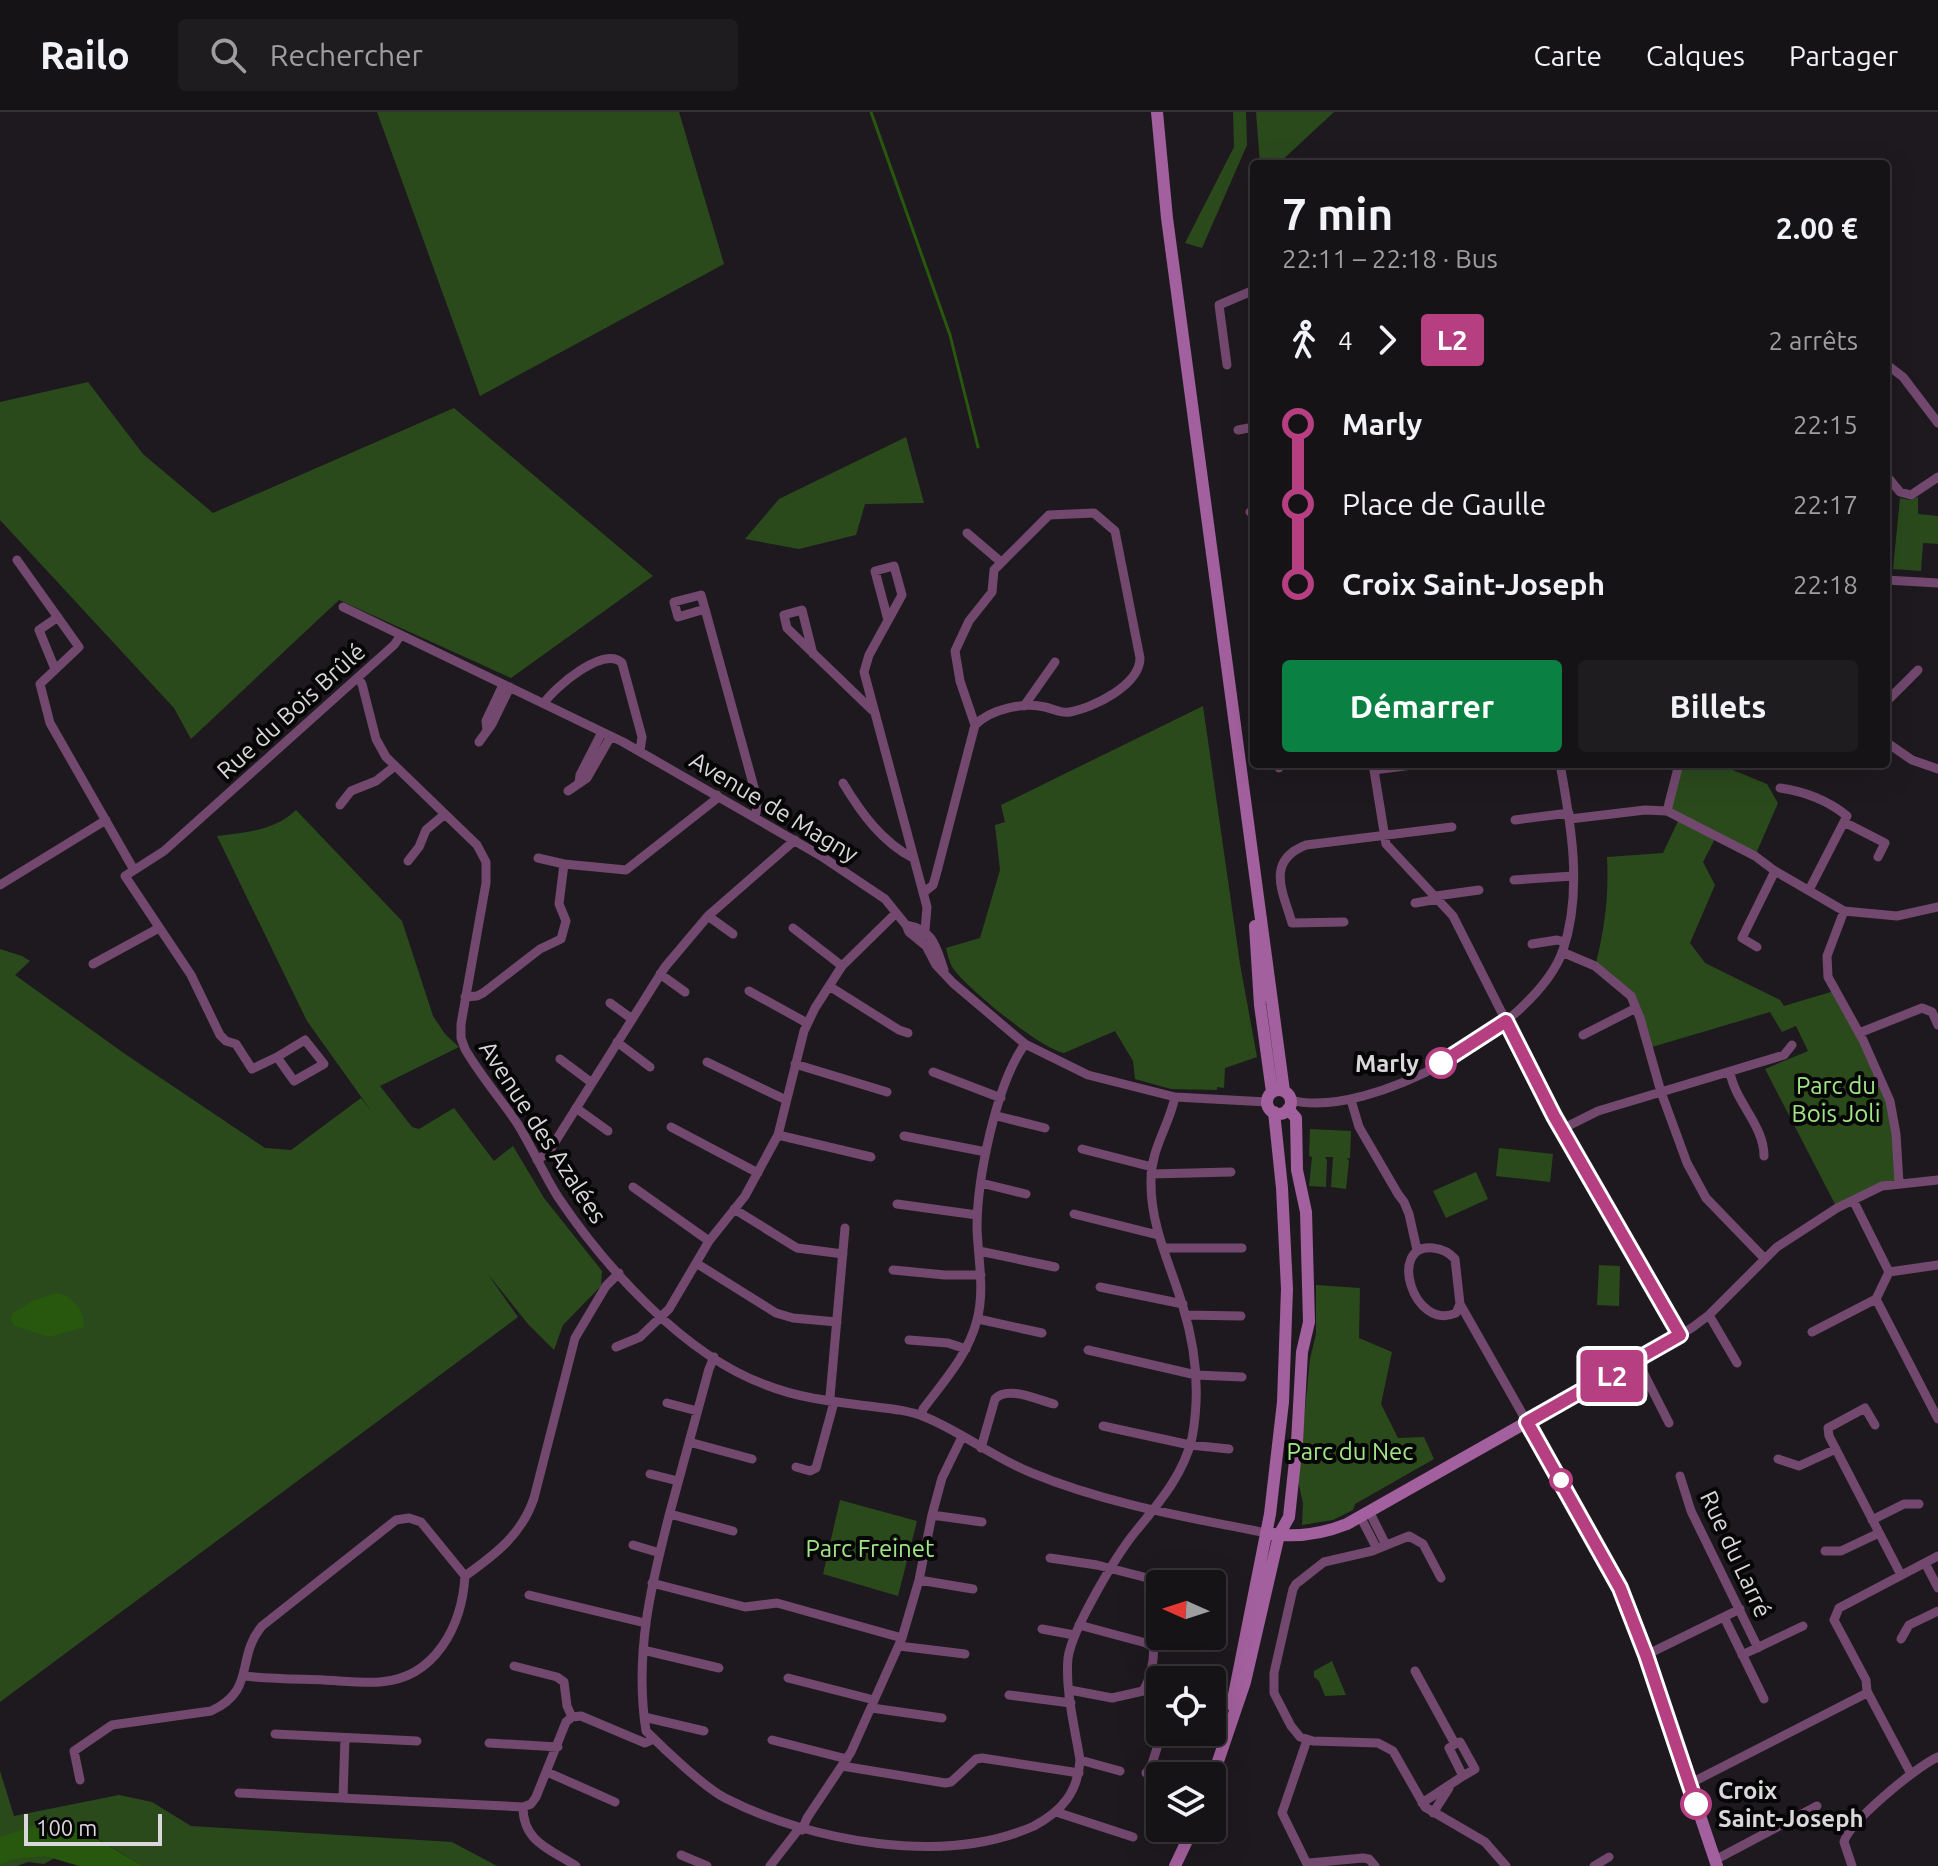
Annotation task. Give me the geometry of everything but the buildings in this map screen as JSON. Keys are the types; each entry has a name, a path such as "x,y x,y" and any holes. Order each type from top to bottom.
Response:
{"main road":[{"path":"1157,112 1167,218 1254,867 1279,1101 1285,1232 1283,1402 1272,1534 1245,1682 1218,1762"},
{"path":"1272,1534 1289,1517 1302,1352 1309,1322 1306,1212 1297,1170 1296,1118 1279,1101"},
{"path":"1272,1534 1321,1532 1347,1524 1527,1422 1612,1571 1646,1655 1716,1863"},
{"path":"1175,1866 1186,1842"}],"street":[{"path":"1227,365 1219,305 1250,292"},
{"path":"1890,367 1903,377 1938,423"},
{"path":"1238,430 1250,428"},
{"path":"1890,480 1900,492 1911,495 1938,477"},
{"path":"923,893 933,885 975,725 983,717 1024,706 1043,707 1062,713 1076,710 1124,688 1139,668 1140,658 1115,531 1094,513 1049,515 992,573 992,592 969,621 955,651 960,681 975,725"},
{"path":"967,533 1001,562"},
{"path":"17,560 79,647 40,684 50,723 134,870 125,876 191,975 220,1035 236,1044 252,1069 305,1040 324,1064 294,1081 277,1057"},
{"path":"888,620 875,571 894,566 902,595 865,664 865,681 927,907 925,931 920,941"},
{"path":"1890,580 1938,583"},
{"name":"Avenue de Magny","path":"343,607 640,751 795,840 885,899 947,976 982,1010 1025,1044 1088,1075 1175,1097 1326,1103 1351,1100 1404,1082 1433,1068 1506,1021 1542,987 1555,969 1564,947"},
{"path":"705,609 758,802 755,817"},
{"path":"813,654 802,610 784,615 787,628 813,654 874,713"},
{"path":"55,669 39,630 58,617"},
{"name":"Rue du Bois Brûlé","path":"134,870 164,851 205,815 358,678 401,635"},
{"path":"544,703 589,664 618,659 622,663 642,737 640,751"},
{"path":"1024,706 1055,662"},
{"path":"1890,698 1918,670"},
{"name":"Avenue des Azalées","path":"358,678 376,739 395,766 481,850 487,870 460,1031 462,1043 519,1125 578,1225 661,1318 735,1372 762,1384 831,1402 922,1415 1046,1479 1153,1510 1272,1534"},
{"path":"479,742 487,730 486,721 506,686"},
{"path":"568,791 579,783 580,775 606,734"},
{"path":"1890,745 1912,760 1938,769"},
{"path":"340,805 353,789 376,781 395,766"},
{"path":"1373,768 1385,837 1393,853 1457,922 1562,1129 1680,1335"},
{"path":"1561,768 1570,816 1573,876 1571,911 1564,947"},
{"path":"1667,811 1678,768"},
{"path":"843,783 861,813 892,845 913,858"},
{"path":"1780,788 1797,790 1837,808 1847,816 1809,890"},
{"path":"538,858 564,864 626,870 715,800 717,795"},
{"path":"1515,820 1667,811 1755,856 1844,911 1897,916 1938,907"},
{"path":"408,861 419,847 426,830 445,814"},
{"path":"0,885 106,820"},
{"path":"1844,822 1885,843 1878,857"},
{"path":"1344,922 1292,923 1279,879 1287,856 1306,845 1452,827"},
{"path":"537,1160 548,1153 660,974 708,916 795,840"},
{"path":"465,997 483,993 540,949 561,939 566,921 559,904 564,864"},
{"path":"1757,947 1742,938 1775,871"},
{"path":"1514,880 1573,876"},
{"path":"1415,903 1479,890"},
{"path":"1844,911 1827,956 1827,966 1834,991 1859,1033 1890,1101 1899,1183"},
{"path":"616,1347 640,1337 669,1309 709,1241 758,1173 778,1135 807,1023 842,966 896,913"},
{"path":"708,916 733,934"},
{"path":"906,925 925,931"},
{"path":"93,964 159,928"},
{"path":"793,928 842,966"},
{"name":"Avenue de Magny","path":"925,931 937,944 947,976"},
{"path":"1532,944 1557,940 1625,990 1636,1008 1661,1092 1687,1163 1706,1198 1765,1259"},
{"path":"660,974 685,992"},
{"path":"829,986 908,1033"},
{"path":"749,991 807,1023"},
{"path":"610,1003 632,1019"},
{"path":"1583,1035 1636,1008"},
{"path":"1859,1033 1922,1008 1932,1012 1938,1025"},
{"path":"617,1042 650,1067"},
{"path":"922,1415 923,1409 949,1377 966,1349 978,1319 981,1275 977,1215 986,1152 1001,1098 1017,1056 1025,1044"},
{"path":"1562,1129 1598,1111 1784,1055 1792,1045"},
{"path":"560,1059 592,1083"},
{"path":"707,1062 786,1100"},
{"path":"795,1064 887,1092"},
{"path":"933,1072 1001,1098"},
{"path":"1730,1072 1764,1144 1764,1156"},
{"path":"714,1357 652,1583 645,1623 641,1696 646,1731 721,1796 800,1830 890,1847 937,1852 985,1844 1039,1824 1069,1799 1079,1773 1068,1658 1074,1635 1131,1536 1174,1479 1190,1445 1197,1401 1196,1375 1184,1310 1158,1235 1152,1201 1151,1171 1159,1137 1175,1097"},
{"path":"1351,1100 1359,1127 1404,1202 1417,1250"},
{"path":"576,1108 608,1131"},
{"path":"997,1116 1045,1128"},
{"path":"671,1127 758,1173"},
{"path":"778,1135 871,1157"},
{"path":"904,1136 986,1152"},
{"path":"1082,1149 1151,1171 1231,1172"},
{"path":"1460,1304 1456,1313 1442,1317 1429,1313 1421,1303 1411,1287 1409,1276 1410,1259 1417,1250 1433,1248 1452,1255 1458,1269 1456,1292 1460,1304 1527,1422 1638,1362 1680,1335 1709,1315 1788,1239 1853,1200 1882,1186 1938,1180"},
{"path":"981,1183 1026,1194"},
{"path":"633,1187 709,1241"},
{"path":"1853,1200 1889,1272"},
{"path":"897,1204 977,1215"},
{"path":"734,1209 797,1248 843,1254"},
{"path":"1074,1214 1158,1235"},
{"path":"796,1467 810,1471 816,1468 833,1406 845,1228"},
{"path":"1163,1248 1242,1248"},
{"path":"979,1251 1055,1267"},
{"path":"696,1263 776,1313 793,1318 837,1322"},
{"path":"1889,1272 1938,1265"},
{"path":"893,1270 981,1275"},
{"path":"1812,1332 1876,1299 1889,1272"},
{"path":"244,1676 380,1682 403,1676 425,1665 448,1639 459,1616 465,1576 509,1542 530,1511 555,1426 575,1338 606,1286 619,1273"},
{"path":"1100,1287 1184,1310 1241,1316"},
{"path":"1876,1299 1934,1399 1938,1419"},
{"path":"1709,1315 1737,1363"},
{"path":"978,1319 1042,1333"},
{"path":"909,1340 948,1343 966,1349"},
{"path":"1088,1350 1196,1375 1242,1377"},
{"path":"1638,1362 1669,1423"},
{"path":"981,1448 999,1394 1007,1392 1054,1404"},
{"path":"667,1403 697,1411"},
{"path":"1875,1425 1865,1408 1828,1428 1901,1575"},
{"path":"1103,1426 1190,1445 1229,1449"},
{"path":"770,1866 800,1830 844,1763 901,1642 919,1580 942,1478 962,1437"},
{"path":"689,1442 752,1459"},
{"path":"1778,1459 1799,1466 1836,1449"},
{"path":"650,1474 678,1481"},
{"name":"Rue du Larré","path":"1680,1476 1691,1511 1758,1648"},
{"path":"1872,1520 1904,1504 1919,1504"},
{"path":"670,1514 733,1531"},
{"path":"1364,1514 1382,1547"},
{"path":"932,1515 982,1522"},
{"path":"80,1780 74,1751 112,1725 211,1711 222,1706 235,1695 244,1676 251,1641 262,1626 396,1520 409,1518 421,1522 465,1576"},
{"path":"1825,1551 1841,1551 1879,1533"},
{"path":"1441,1578 1419,1540 1403,1537 1382,1547 1324,1562 1293,1589 1274,1673 1274,1693 1295,1732 1307,1740 1369,1742 1386,1746 1397,1757 1422,1803 1433,1813 1485,1842 1506,1866"},
{"path":"633,1545 660,1553"},
{"path":"1911,1774 1867,1691 1866,1680 1834,1616 1839,1608 1938,1556"},
{"path":"1050,1558 1146,1578"},
{"path":"1925,1563 1938,1588"},
{"path":"919,1580 973,1589"},
{"path":"652,1583 745,1607 777,1603 901,1642 965,1654"},
{"path":"529,1595 645,1623"},
{"path":"1646,1655 1740,1609"},
{"path":"1901,1639 1909,1625 1938,1611"},
{"path":"1724,1617 1764,1699"},
{"path":"1079,1625 1153,1647 1151,1666"},
{"name":"Rue du Larré","path":"1742,1655 1803,1626"},
{"path":"1042,1629 1074,1635"},
{"path":"643,1650 719,1668"},
{"path":"514,1666 557,1677 564,1682 567,1706 572,1717"},
{"path":"1415,1671 1455,1744 1449,1748 1463,1776 1422,1803"},
{"path":"788,1678 873,1704 942,1718"},
{"path":"1070,1690 1112,1698 1135,1694 1143,1691 1146,1686"},
{"path":"1689,1784 1861,1697 1867,1691"},
{"path":"1009,1695 1071,1703"},
{"path":"239,1793 523,1807 534,1801 566,1722 572,1717 581,1716 645,1743 654,1739"},
{"path":"644,1717 704,1731"},
{"path":"275,1734 417,1741"},
{"path":"343,1797 345,1738"},
{"path":"772,1740 844,1763 945,1783 951,1782 976,1759 982,1758 1079,1773"},
{"path":"1307,1740 1282,1813 1309,1864 1363,1858 1369,1859 1375,1866"},
{"path":"489,1743 558,1747"},
{"path":"1852,1866 1844,1842 1851,1828 1911,1774 1938,1757"},
{"path":"1080,1760 1120,1771"},
{"path":"547,1772 615,1802"},
{"path":"1433,1813 1451,1785"},
{"path":"1716,1863 1817,1806"},
{"path":"523,1807 524,1824 532,1838 576,1866"},
{"path":"1056,1812 1133,1837"},
{"path":"681,1855 707,1866"},
{"path":"1594,1866 1609,1857"}],"green space":[{"path":"377,112 679,112 724,264 480,396"},
{"path":"1233,112 1246,112 1247,145 1202,248 1185,243 1234,147"},
{"path":"1256,112 1334,112 1282,160 1260,160"},
{"path":"88,382 143,454 213,513 454,408 653,576 511,678 339,600 191,739 174,708 0,520 0,402"},
{"path":"906,437 924,503 865,504 856,535 799,549 745,539 779,499"},
{"path":"1918,497 1918,514 1938,516 1938,544 1923,543 1921,571 1893,569 1900,498 1910,500"},
{"path":"1203,706 1240,964 1257,1057 1225,1068 1224,1088 1171,1089 1135,1079 1133,1061 1115,1031 1064,1053 1040,1041 1007,1018 964,980 952,966 946,948 980,938 1000,870 995,825 1005,822 1001,805"},
{"name":"Parc du Bois Joli","path":"1678,768 1728,768 1767,784 1778,803 1755,856 1716,837 1703,862 1715,885 1690,943 1705,963 1780,1000 1784,1006 1834,991 1890,1101 1899,1183 1837,1208 1765,1069 1808,1051 1796,1026 1782,1032 1770,1012 1652,1047 1634,993 1596,963 1606,910 1607,857 1663,853 1680,817 1667,811"},
{"path":"296,810 402,921 433,1016 459,1047 380,1086 412,1127 419,1129 454,1108 494,1161 513,1146 544,1198 602,1271 601,1286 563,1325 554,1350 528,1324 487,1273 518,1317 0,1702 0,949 30,961 15,975 265,1148 291,1150 361,1098 372,1112 307,1021 217,836 269,826"},
{"path":"1310,1129 1351,1131 1346,1189 1331,1187 1333,1157 1325,1157 1326,1187 1309,1186 1312,1157 1309,1156"},
{"path":"1499,1148 1553,1154 1550,1182 1496,1176"},
{"path":"1476,1172 1488,1199 1446,1218 1433,1191"},
{"path":"1599,1265 1620,1266 1619,1306 1597,1305"},
{"name":"Parc du Nec","path":"1316,1285 1360,1288 1359,1338 1392,1352 1381,1404 1398,1438 1424,1437 1434,1459 1333,1520 1302,1525 1303,1503 1298,1481 1310,1359 1316,1334"},
{"name":"Parc Freinet","path":"840,1500 917,1521 898,1596 823,1574"},
{"path":"1332,1661 1346,1695 1325,1696 1314,1677 1314,1671"},
{"path":"0,1771 14,1816 119,1795 152,1802 191,1826 452,1842 497,1866 143,1866 93,1836 44,1864 28,1862 17,1866 0,1866"}],"shaded area":[{"path":"57,1293 77,1305 84,1327 49,1337 15,1326 11,1321 12,1314 34,1300"},
{"path":"40,1824 72,1824 143,1866 79,1866 45,1856 13,1859 0,1865 0,1837"}],"waterway":[{"path":"871,112 950,335 978,447"}],"bus line":[{"name":"L2","path":"1441,1063 1506,1021 1554,1116 1680,1335 1638,1362 1527,1422 1620,1588 1696,1804"}],"place":[{"name":"Marly","path":"1441,1063"},
{"name":"Croix Saint-Joseph","path":"1696,1804"}]}
